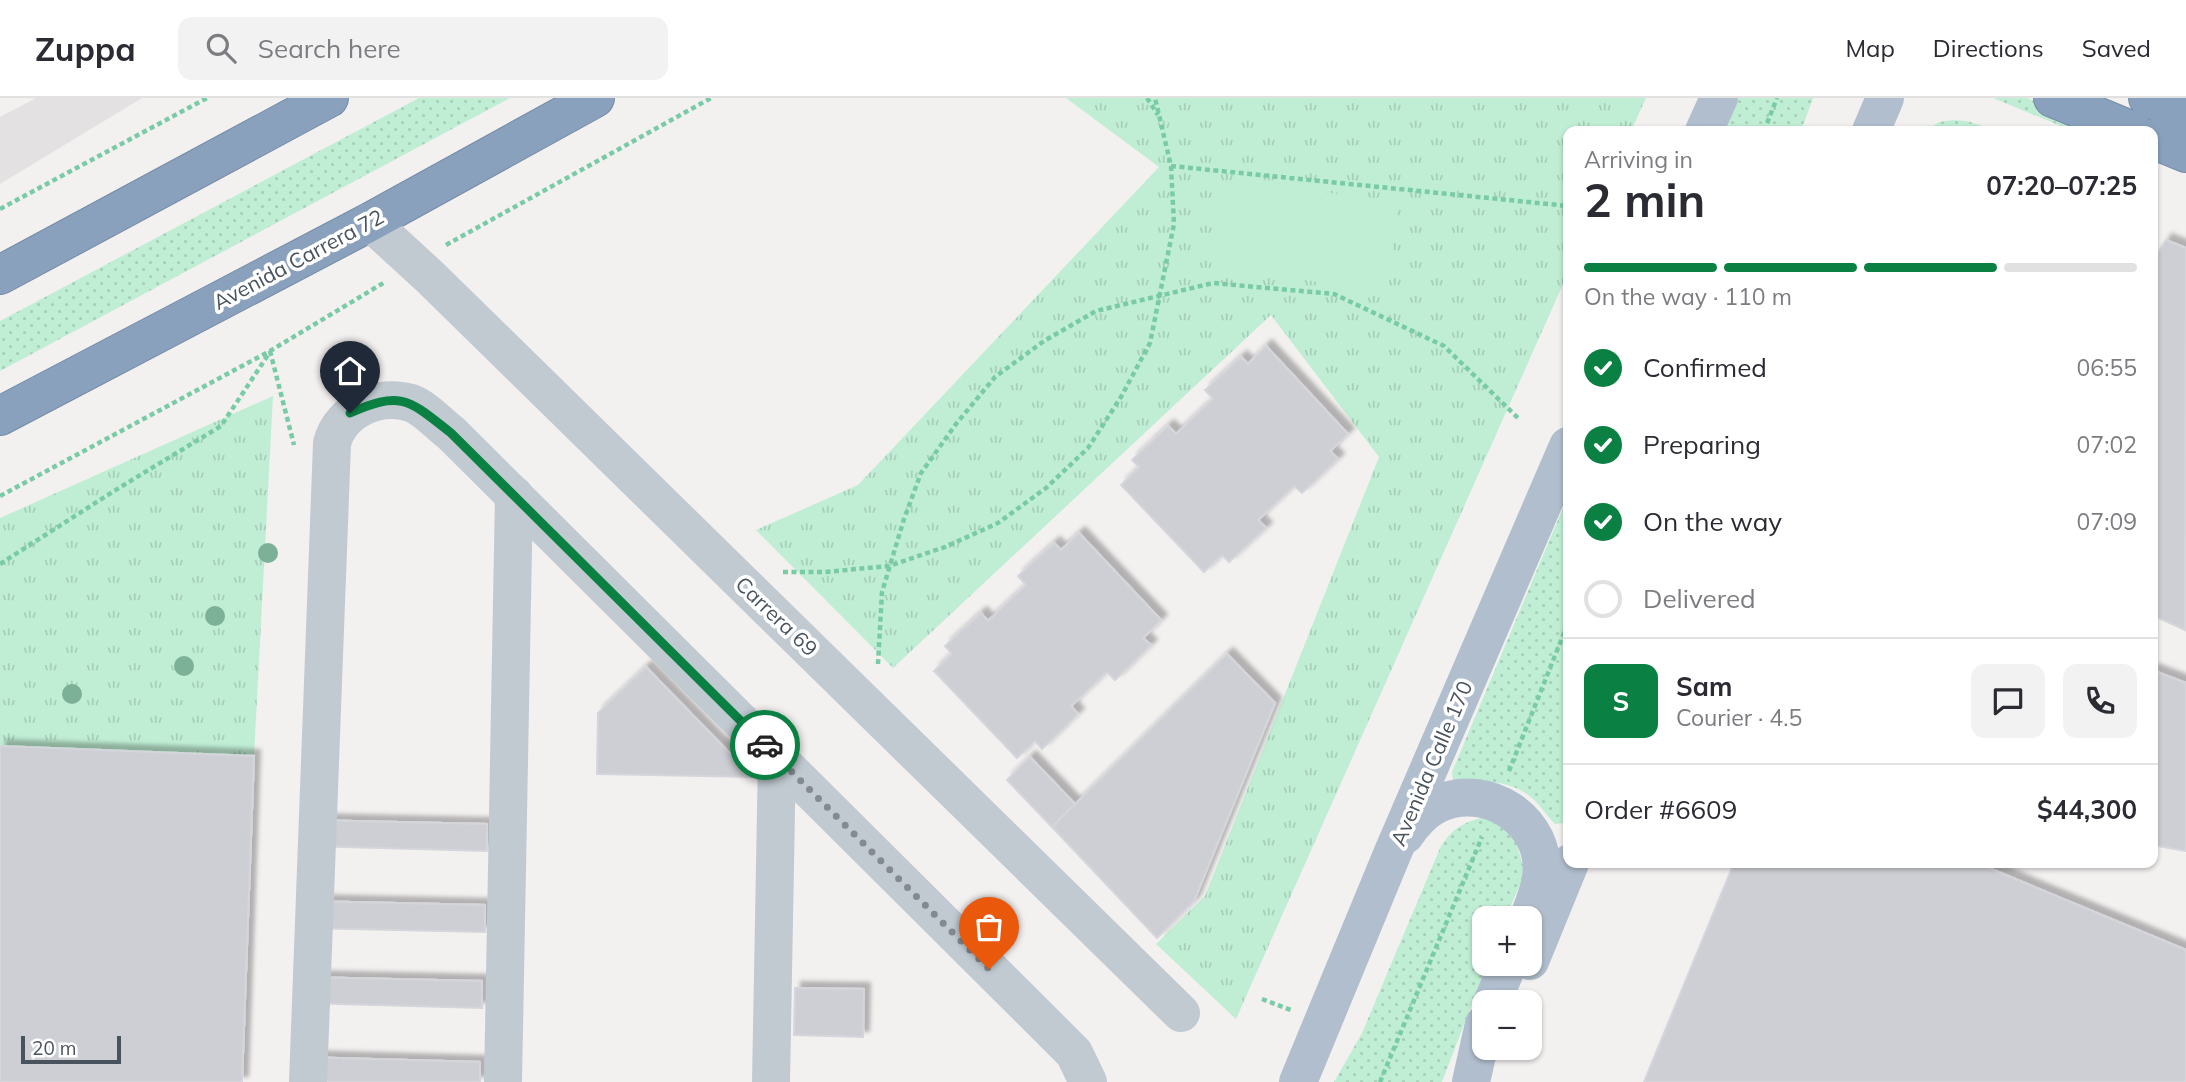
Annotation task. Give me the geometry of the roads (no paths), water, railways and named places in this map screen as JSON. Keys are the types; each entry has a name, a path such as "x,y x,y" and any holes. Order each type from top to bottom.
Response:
{"highway":[{"path":"0,275 329,98"},
{"name":"Avenida Carrera 72","path":"0,416 370,222 595,98"},
{"path":"2053,98 2121,126"},
{"path":"2148,98 2186,114"},
{"path":"2158,141 2186,153"}],"main road":[{"path":"1706,126 1719,98"},
{"path":"1873,126 1885,98"},
{"name":"Avenida Calle 170","path":"1298,1082 1393,852 1563,458"},
{"path":"1393,852 1412,826 1435,806 1466,797 1497,802 1516,814 1532,832 1540,853 1542,877 1532,906"},
{"path":"1542,931 1568,868"},
{"path":"1471,1082 1476,1060"},
{"path":"1480,1082 1489,1060"}],"street":[{"name":"Carrera 69","path":"370,222 996,815 1181,1013"},
{"path":"308,1082 332,443 336,429 350,413 376,401 393,400 413,404 451,433 1074,1053 1088,1082"},
{"path":"503,1082 514,495"},
{"path":"771,1082 777,757"}]}
